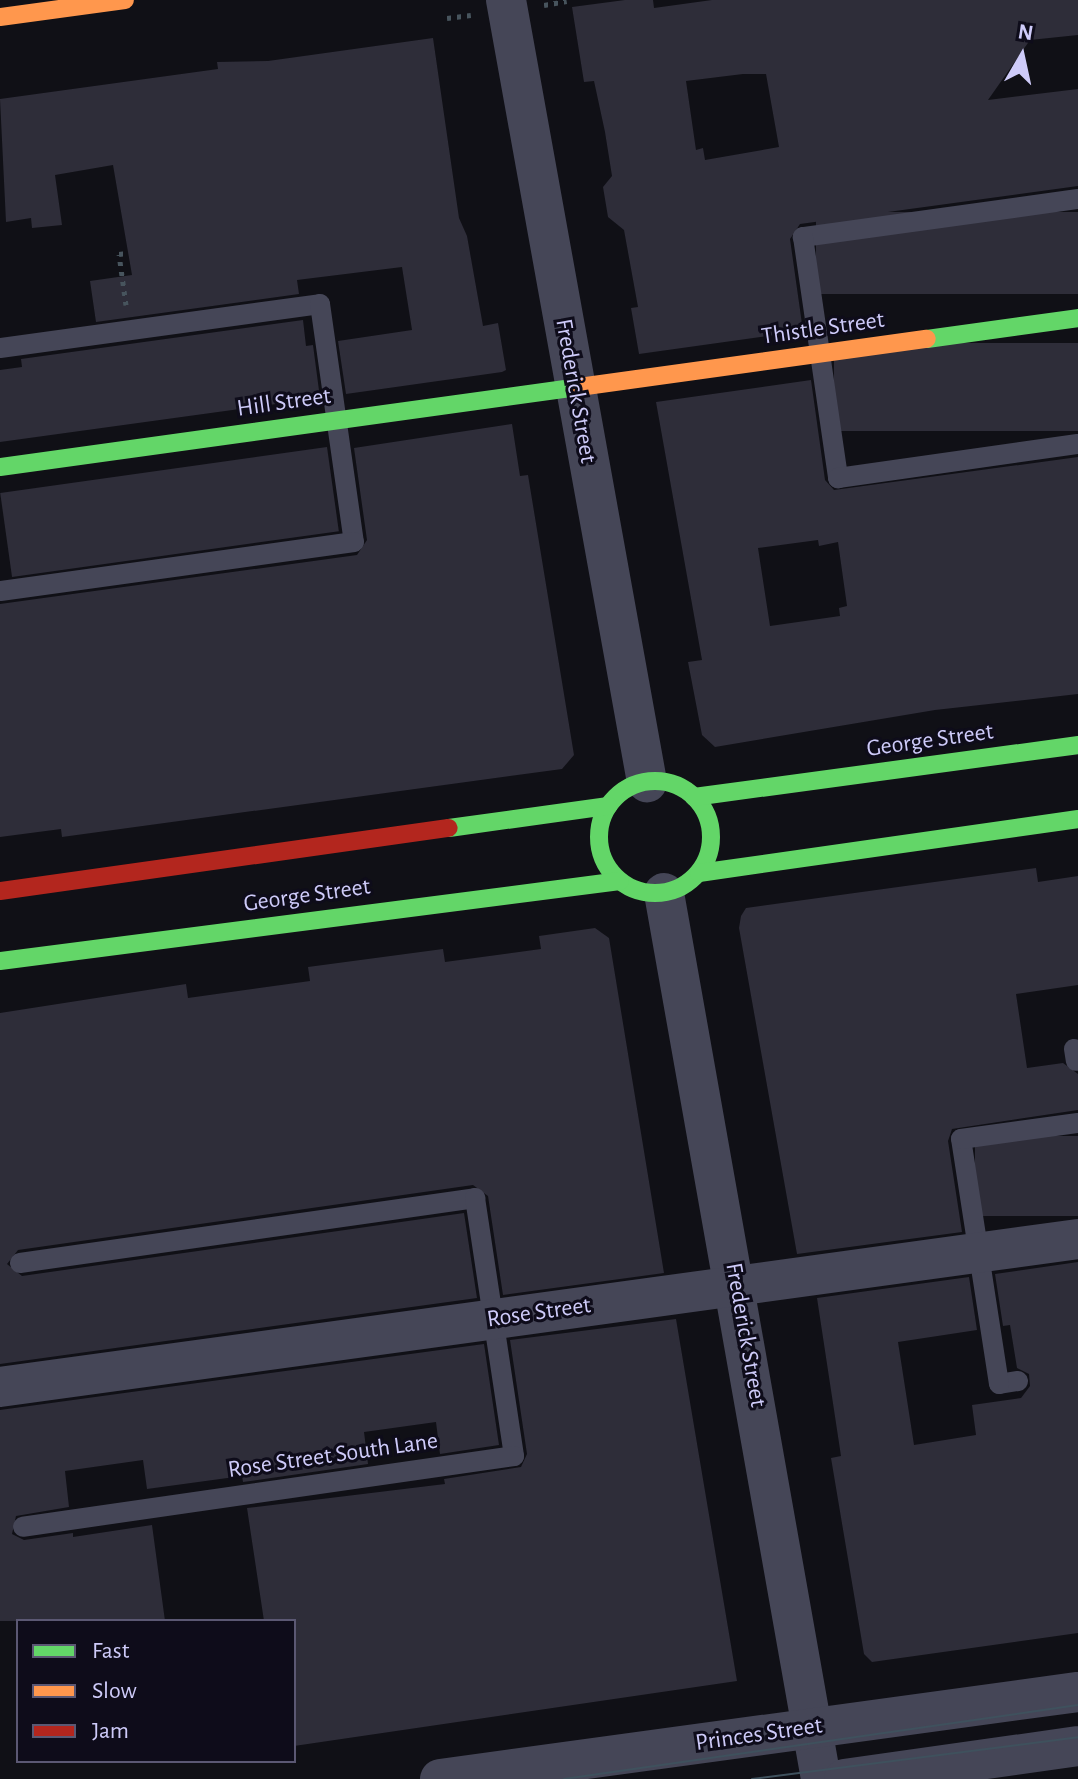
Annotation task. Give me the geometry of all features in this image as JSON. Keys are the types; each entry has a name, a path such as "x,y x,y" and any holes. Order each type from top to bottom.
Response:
{"street":[{"path":"0,17 125,0"},
{"name":"Frederick Street","path":"506,0 647,782"},
{"name":"Thistle Street","path":"574,387 1078,318"},
{"name":"Hill Street","path":"0,467 574,387"},
{"name":"George Street","path":"0,891 608,806 621,792 647,782 672,784 694,797 1078,745"},
{"path":"694,797 706,814 711,834 699,873"},
{"path":"608,806 599,828 600,851 620,881"},
{"path":"664,893 699,873 1078,819"},
{"name":"George Street","path":"0,961 620,881 641,892 664,893"},
{"name":"Frederick Street","path":"664,893 821,1779"},
{"name":"Rose Street","path":"0,1387 1078,1239"},
{"name":"Princes Street","path":"440,1779 1078,1692"},
{"path":"844,1779 1078,1746"}],"lane":[{"path":"1078,199 803,237 838,478 1078,444"},
{"path":"0,348 320,304 354,542 0,591"},
{"path":"1018,1381 999,1384 961,1139 1078,1123"},
{"path":"9,1265 475,1198 494,1319"},
{"name":"Rose Street South Lane","path":"23,1527 514,1456 494,1319"}],"path":[{"path":"127,253 119,254 127,309"}],"building":[{"path":"625,0 653,0 654,8 712,0 1078,0 1078,35 1030,40 988,100 1078,89 1078,186 800,224 790,239 803,331 639,354 631,308 638,307 624,230 608,217 603,187 612,176 605,132 594,81 584,82 572,7","holes":["766,74 779,147 705,160 703,148 696,150 686,81"]},
{"path":"433,38 459,218 467,236 483,326 498,323 506,370 502,372 346,394 338,341 412,330 402,267 297,280 299,294 96,322 90,281 132,275 113,165 55,175 62,225 32,228 31,218 6,222 0,99 218,69 217,62 268,61"},
{"path":"816,212 1078,212 1078,294 816,294"},
{"path":"303,320 306,346 313,345 320,398 0,442 0,370 22,367 21,359"},
{"path":"834,343 1078,343 1078,431 834,431"},
{"path":"811,380 825,480 834,490 1078,457 1078,694 935,710 715,747 702,735 688,662 702,660 656,402","holes":["818,540 819,546 838,542 847,606 839,608 840,616 770,626 758,548"]},
{"path":"512,424 520,476 528,475 574,755 562,769 62,837 61,829 0,837 0,604 357,555 367,540 354,448"},
{"path":"327,447 339,531 12,577 0,493"},
{"path":"1036,868 1038,882 1078,876 1078,985 1016,994 1027,1068 1063,1063 1078,1074 1078,1110 952,1129 948,1141 962,1232 797,1254 739,928 741,916 746,908"},
{"path":"595,928 609,938 664,1273 503,1295 488,1196 473,1185 18,1250 7,1264 22,1276 464,1213 477,1298 0,1364 0,1013 186,984 188,998 310,981 308,967 443,949 445,962 541,949 539,936"},
{"path":"975,1136 1078,1136 1078,1216 975,1216"},
{"path":"1078,1262 1078,1633 872,1662 864,1654 831,1458 841,1456 817,1298 969,1277 977,1330 898,1342 914,1445 976,1435 972,1405 1021,1398 1030,1386 1029,1374 1017,1368 1010,1325 1003,1326 995,1274"},
{"path":"676,1319 737,1681 296,1746 296,1619 264,1619 247,1508 445,1484 444,1479 521,1467 527,1454 510,1340"},
{"path":"484,1344 499,1445 440,1454 436,1422 364,1432 368,1464 243,1482 242,1476 147,1489 143,1460 65,1471 69,1507 16,1516 12,1534 24,1540 73,1533 73,1537 152,1525 165,1619 0,1621 0,1410"}],"tram line":[{"path":"564,1779 1078,1705"},
{"path":"752,1779 1078,1737"}],"traffic: fast":[{"path":"927,339 1078,318"},
{"path":"0,467 579,387"},
{"path":"694,797 1078,745"},
{"path":"655,781 677,785 695,797 707,815 711,837 707,859 695,877 677,889 655,893 633,889 615,877 603,859 599,837 603,815 615,797 633,785 655,781"},
{"path":"449,828 608,806"},
{"path":"699,873 1078,819"},
{"path":"0,961 620,881"}],"traffic: slow":[{"path":"0,17 125,0"},
{"path":"579,387 927,339"}],"traffic: jam":[{"path":"0,891 449,828"}]}
